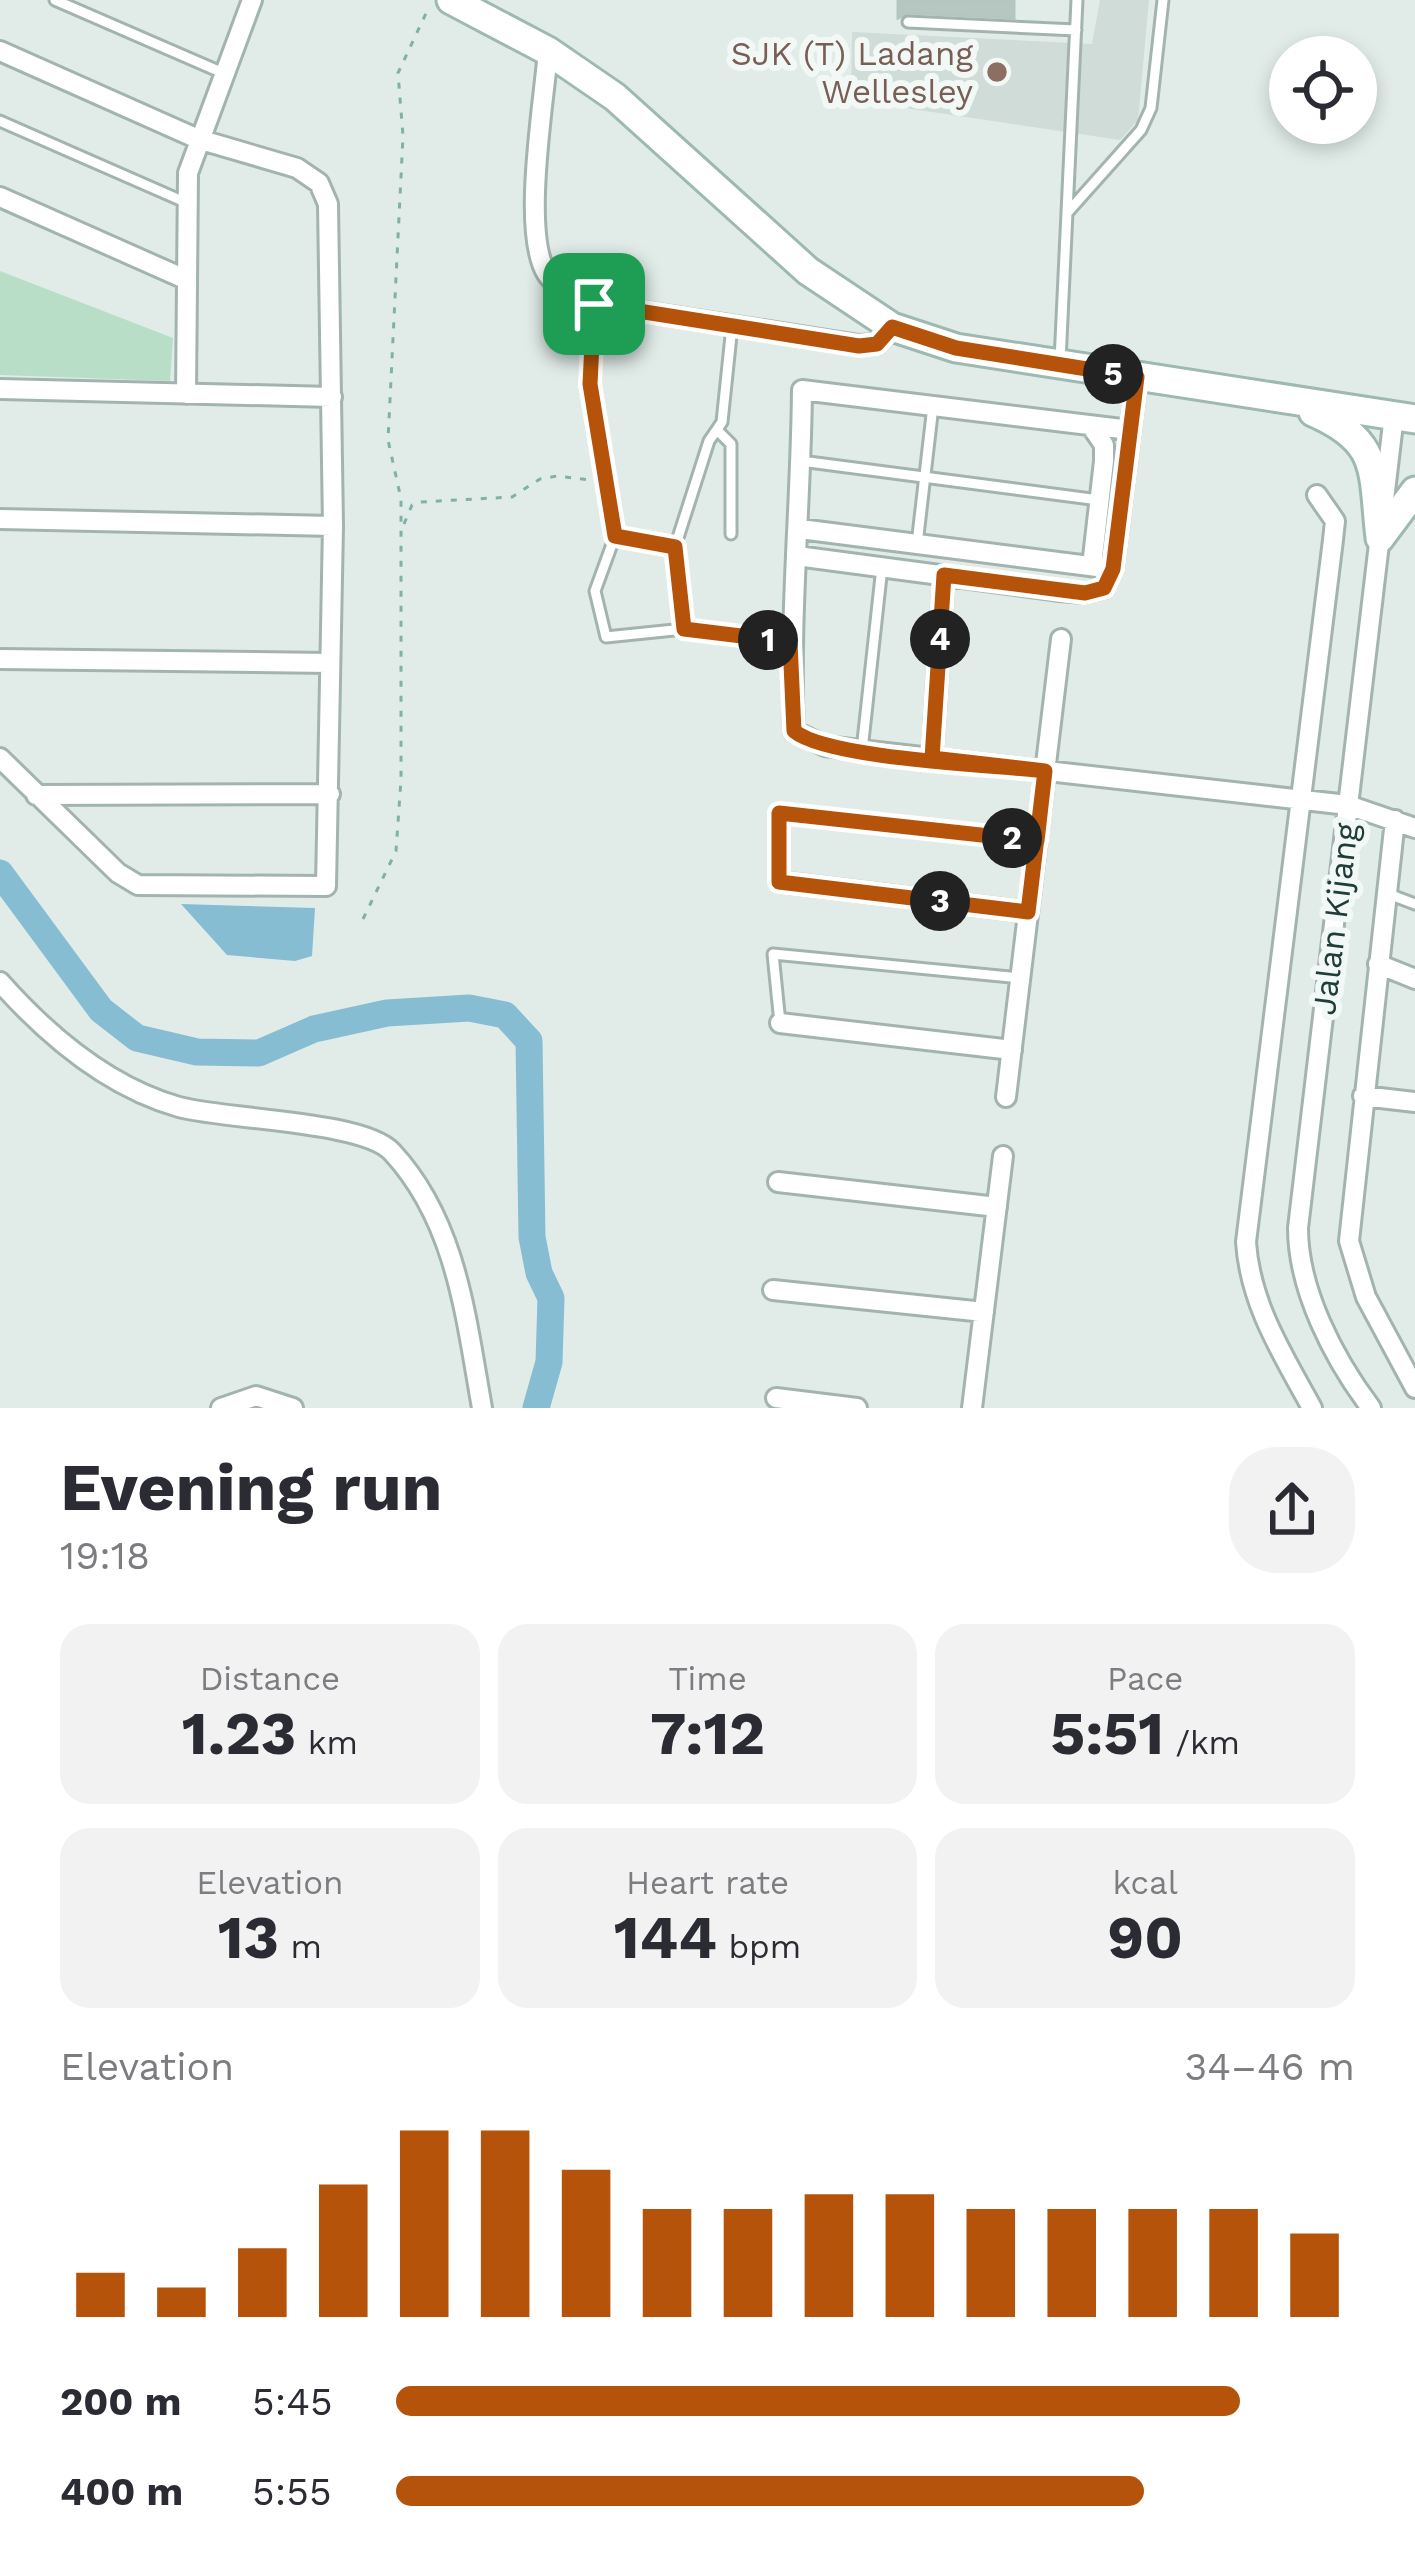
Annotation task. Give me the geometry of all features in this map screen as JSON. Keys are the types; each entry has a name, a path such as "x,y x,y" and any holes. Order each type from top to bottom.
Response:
{"main road":[{"path":"464,3 580,71 808,271 892,327 956,348 1405,417"},
{"path":"1282,398 1358,435 1373,478 1380,538"},
{"path":"1380,538 1404,498 1415,490"}],"street":[{"path":"186,394 188,202 198,139 252,0"},
{"path":"0,50 198,139 297,168 319,183 328,203 332,526 326,886 138,885 118,873 0,758"},
{"path":"548,51 538,254 558,286 594,304 859,346 877,344 892,327"},
{"path":"0,197 185,279"},
{"path":"1102,567 1137,377"},
{"path":"0,389 332,397"},
{"path":"1130,430 802,390 800,529 790,642 794,731 825,746 1348,805 1415,828"},
{"name":"Jalan Kijang","path":"1370,1408 1316,1310 1298,1253 1380,538 1405,417"},
{"path":"797,556 1085,593 1104,588 1100,500 1104,445 1091,425"},
{"path":"1312,1408 1271,1335 1254,1291 1246,1243 1335,521 1317,495"},
{"path":"0,519 332,526"},
{"path":"800,529 1102,567"},
{"path":"932,758 944,575"},
{"path":"1006,1097 1061,639"},
{"path":"0,659 330,663"},
{"path":"36,795 330,794"},
{"path":"1394,820 1349,1214 1352,1262 1415,1388"},
{"path":"779,882 1028,912"},
{"path":"1378,964 1415,979"},
{"path":"0,982 52,1034 134,1089 207,1114 344,1130 390,1148 451,1250 482,1408"},
{"path":"780,1023 1012,1050"},
{"path":"1363,1096 1415,1102"},
{"path":"972,1408 1003,1156"},
{"path":"778,1182 997,1207"},
{"path":"773,1290 983,1312"},
{"path":"221,1408 256,1396 293,1408"},
{"path":"776,1398 857,1408"}],"lane":[{"path":"55,0 223,74"},
{"path":"1059,366 1077,0"},
{"path":"1067,213 1142,130 1151,107 1163,0"},
{"path":"908,22 1076,30"},
{"path":"0,121 188,202"},
{"path":"594,304 590,384 615,536 596,591 606,637 684,629 790,642"},
{"path":"684,629 675,547 717,430 732,326"},
{"path":"917,544 933,406"},
{"path":"717,430 731,444 731,534"},
{"path":"801,461 1100,500"},
{"path":"615,536 675,547"},
{"path":"862,750 882,567"},
{"path":"779,882 779,813 1037,841"},
{"path":"1386,893 1415,904"},
{"path":"780,1023 773,954 1020,978"}],"path":[{"path":"363,919 396,850 401,780 401,499 388,440 403,136 398,73 432,0"},
{"path":"401,532 408,511 420,502 512,497 540,479 557,476 606,482"}],"shaded area":[{"name":"SJK (T) Ladang Wellesley","path":"1100,0 1149,0 1138,120 1120,140 851,100 852,32 1092,44"}],"green space":[{"path":"0,271 173,338 170,381 0,375"}],"water":[{"path":"181,904 315,908 312,956 295,961 227,955"}],"building":[{"path":"898,0 1014,0 1014,18 908,13 898,18"}],"waterway":[{"path":"0,873 101,1010 137,1038 197,1052 259,1053 314,1029 387,1013 469,1008 505,1015 529,1041 532,1237 539,1273 551,1298 549,1362 536,1408"}],"place":[{"name":"SJK (T) Ladang Wellesley","path":"997,72"}],"route":[{"path":"594,304 590,384 615,536 675,547 680,556 678,589 684,629 790,642 794,731 803,739 825,746 1045,771 1037,841 779,813 779,882 1028,912 1037,841 1045,771 932,758 944,575 1085,593 1104,588 1113,569 1137,377 956,348 892,327 877,344 859,346 594,304"}]}
